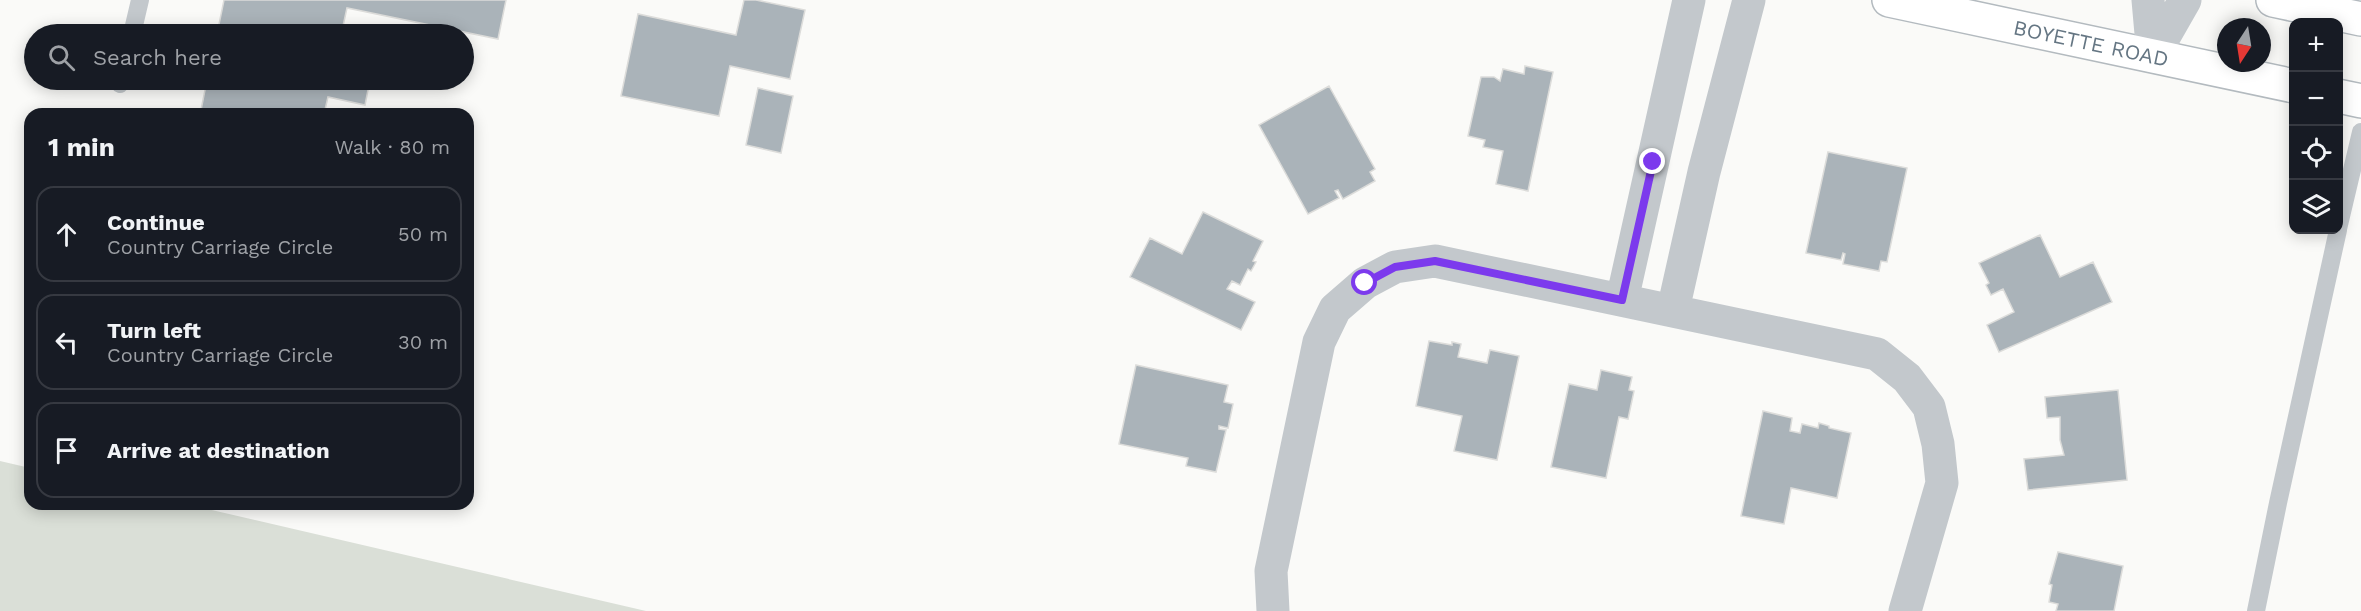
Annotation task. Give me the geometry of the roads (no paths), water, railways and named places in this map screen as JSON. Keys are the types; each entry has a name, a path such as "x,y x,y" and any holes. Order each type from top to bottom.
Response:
{"main road":[{"name":"BOYETTE ROAD","path":"1889,0 2289,85"},
{"path":"2273,0 2361,19"},
{"path":"2343,97 2361,101"}],"street":[{"path":"1622,300 1689,0"},
{"path":"1673,310 1704,172 1749,0"},
{"path":"2148,0 2153,56"},
{"path":"2153,56 2186,0"},
{"path":"1273,611 1271,571 1319,342 1335,309 1365,283 1395,267 1435,261 1876,354 1907,378 1929,407 1938,444 1942,483 1905,611"}],"lane":[{"path":"134,24 140,0"},
{"path":"2343,208 2361,132"},
{"path":"2256,611 2337,234"}]}
